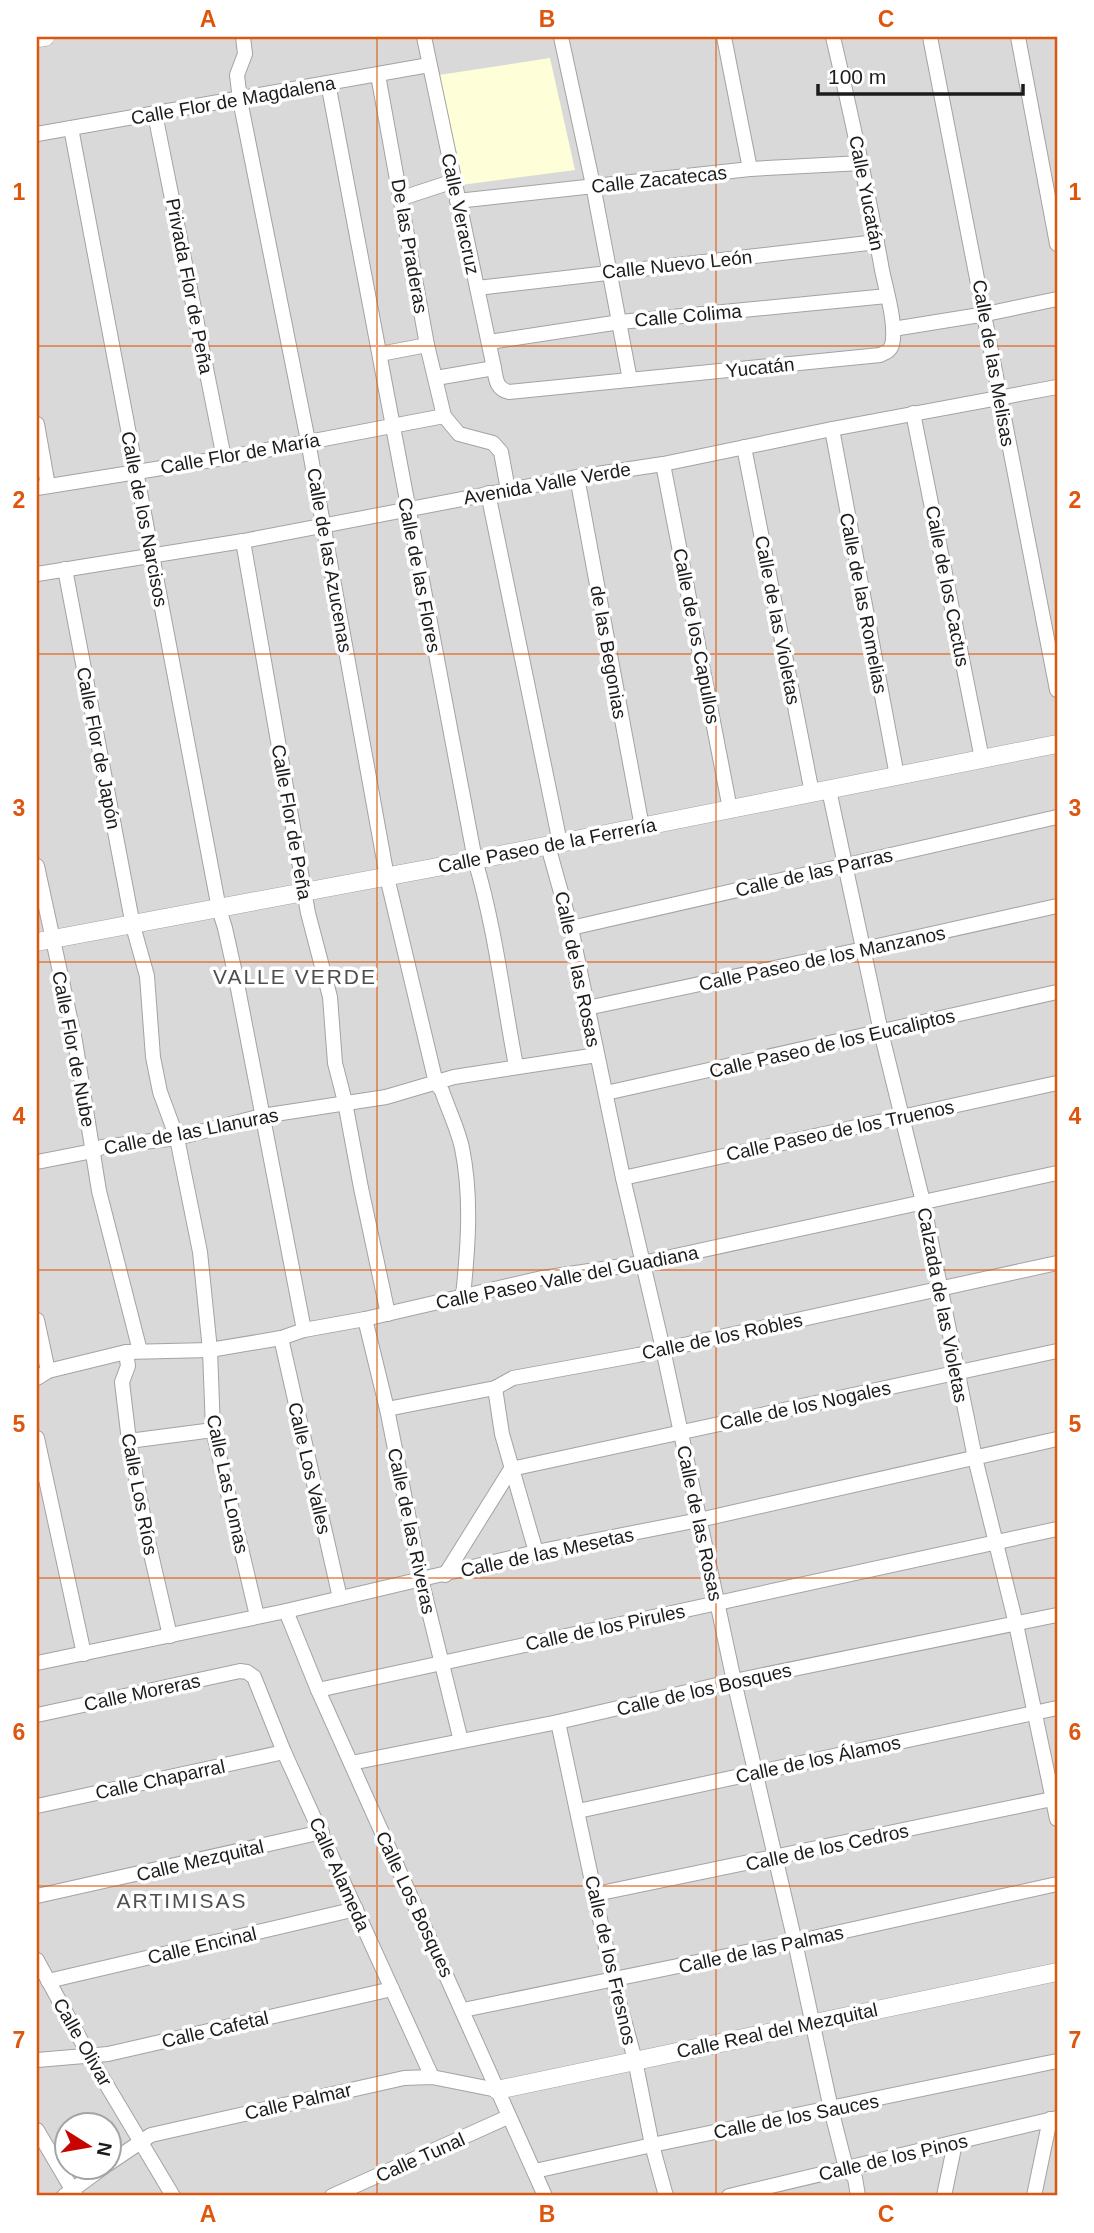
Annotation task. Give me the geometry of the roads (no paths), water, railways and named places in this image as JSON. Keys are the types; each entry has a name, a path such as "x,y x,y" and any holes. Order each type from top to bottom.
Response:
{"street":[{"path":"37,38 45,37"},
{"name":"Calle de las Azucenas","path":"243,37 245,54 237,75 240,100 324,525 387,877 436,1083 442,1091 462,1146 467,1183 468,1244 463,1297"},
{"name":"Calle Veracruz","path":"424,37 457,201 501,390"},
{"path":"561,37 630,380"},
{"path":"724,37 750,169"},
{"name":"Calle Yucatán","path":"833,37 862,163 893,329 889,351"},
{"name":"Calle de las Melisas","path":"930,37 1057,690"},
{"path":"1018,37 1057,244"},
{"name":"Calle Flor de Magdalena","path":"37,134 429,65"},
{"name":"De las Praderas","path":"378,75 427,345 444,416"},
{"name":"Calle de las Flores","path":"328,83 407,508 516,1066"},
{"name":"Privada Flor de Peña","path":"155,114 224,458"},
{"name":"Calle de los Narcisos","path":"71,128 219,909 225,928 304,1330"},
{"name":"Calle Zacatecas","path":"457,201 750,169 862,163"},
{"path":"402,198 454,181"},
{"name":"Calle Nuevo León","path":"477,288 877,242"},
{"name":"Calle Colima","path":"489,342 620,322 887,296"},
{"path":"893,329 1057,299"},
{"path":"380,354 427,345"},
{"name":"Yucatán","path":"501,390 509,392 880,355 889,351"},
{"path":"436,378 494,368"},
{"name":"Avenida Valle Verde","path":"37,574 152,557 488,493 663,464 1057,387"},
{"name":"Calle de los Cactus","path":"914,413 982,759"},
{"path":"444,416 459,434 499,446 508,490"},
{"name":"Calle Flor de María","path":"42,487 224,458 444,416"},
{"path":"37,424 42,487"},
{"name":"Calle de las Romelias","path":"832,429 897,776"},
{"name":"Calle de las Violetas","path":"744,447 821,792"},
{"name":"Calle de los Capullos","path":"663,464 730,809"},
{"name":"de las Begonias","path":"577,477 642,827"},
{"name":"Calle de las Rosas","path":"488,493 554,845 623,1178 831,2109 846,2168 855,2178 858,2196"},
{"name":"Calle Flor de Peña","path":"243,541 304,892 330,997 334,1055 388,1314"},
{"name":"Calle Flor de Japón","path":"65,569 133,926 147,976 153,1057 160,1092 177,1138"},
{"name":"Calle Paseo de la Ferrería","path":"45,941 554,845 1057,744"},
{"name":"Calzada de las Violetas","path":"821,792 846,865 881,1032 923,1202 975,1458 1055,1798 1057,1819"},
{"name":"Calle de las Parras","path":"571,928 1057,817"},
{"name":"Calle Flor de Nube","path":"37,866 45,941 75,1041 99,1191 133,1352"},
{"name":"Calle Paseo de los Manzanos","path":"587,1008 1057,906"},
{"name":"Calle Paseo de los Eucaliptos","path":"606,1093 1057,992"},
{"name":"Calle de las Llanuras","path":"37,1162 102,1147 177,1138 262,1116 386,1097 454,1077 597,1055"},
{"name":"Calle Paseo de los Truenos","path":"623,1178 1057,1083"},
{"name":"Calle Las Lomas","path":"177,1138 200,1252 210,1350 213,1430 257,1616"},
{"name":"Calle Paseo Valle del Guadiana","path":"42,1375 133,1352 210,1350 281,1338 304,1330 365,1320 542,1278 643,1264 1057,1173"},
{"name":"Calle de los Robles","path":"387,1409 495,1388 513,1378 663,1349 1057,1263"},
{"path":"37,1320 42,1375"},
{"name":"Calle de las Riveras","path":"365,1320 387,1409 421,1579 461,1741"},
{"name":"Calle Los Valles","path":"281,1338 340,1598"},
{"name":"Calle de los Nogales","path":"511,1469 1057,1351"},
{"name":"Calle Los Ríos","path":"133,1352 122,1382 129,1441 170,1636"},
{"path":"495,1388 502,1434 536,1552"},
{"path":"129,1441 213,1430"},
{"path":"37,1437 84,1654"},
{"name":"Calle de las Mesetas","path":"37,1663 286,1611 536,1552 699,1520 1057,1439"},
{"path":"445,1575 511,1469"},
{"name":"Calle de los Pirules","path":"318,1690 1057,1529"},
{"name":"Calle Los Bosques","path":"286,1611 318,1690 545,2196"},
{"name":"Calle de los Bosques","path":"351,1763 558,1723 734,1681 1057,1615"},
{"name":"Calle Moreras","path":"37,1715 240,1671 247,1672"},
{"name":"Calle Alameda","path":"247,1672 254,1677 284,1752 432,2077"},
{"name":"Calle de los Álamos","path":"578,1811 1057,1708"},
{"name":"Calle de los Fresnos","path":"558,1723 613,1980 635,2060 652,2145 666,2196"},
{"name":"Calle Chaparral","path":"37,1806 284,1752"},
{"name":"Calle de los Cedros","path":"596,1895 1055,1798"},
{"name":"Calle Mezquital","path":"37,1896 322,1832"},
{"name":"Calle de las Palmas","path":"463,2010 795,1942 1057,1884"},
{"name":"Calle Encinal","path":"48,1981 356,1909"},
{"name":"Calle Olivar","path":"37,1960 90,2057 173,2196"},
{"name":"Calle Real del Mezquital","path":"497,2090 1057,1972"},
{"name":"Calle Cafetal","path":"37,2060 90,2057 392,1989"},
{"name":"Calle de los Sauces","path":"535,2171 1057,2061"},
{"name":"Calle Palmar","path":"122,2154 151,2135 404,2078 432,2077 497,2090"},
{"name":"Calle Tunal","path":"332,2196 508,2117"},
{"path":"1034,2196 1054,2119"},
{"name":"Calle de los Pinos","path":"729,2196 767,2191 846,2168 1054,2119"},
{"path":"37,2130 71,2194"},
{"path":"944,2196 955,2143"},
{"name":"Calle Palmar","path":"71,2194 88,2180"}],"district":[{"name":"VALLE VERDE","path":"295,977"},
{"name":"ARTIMISAS","path":"182,1901"}]}
